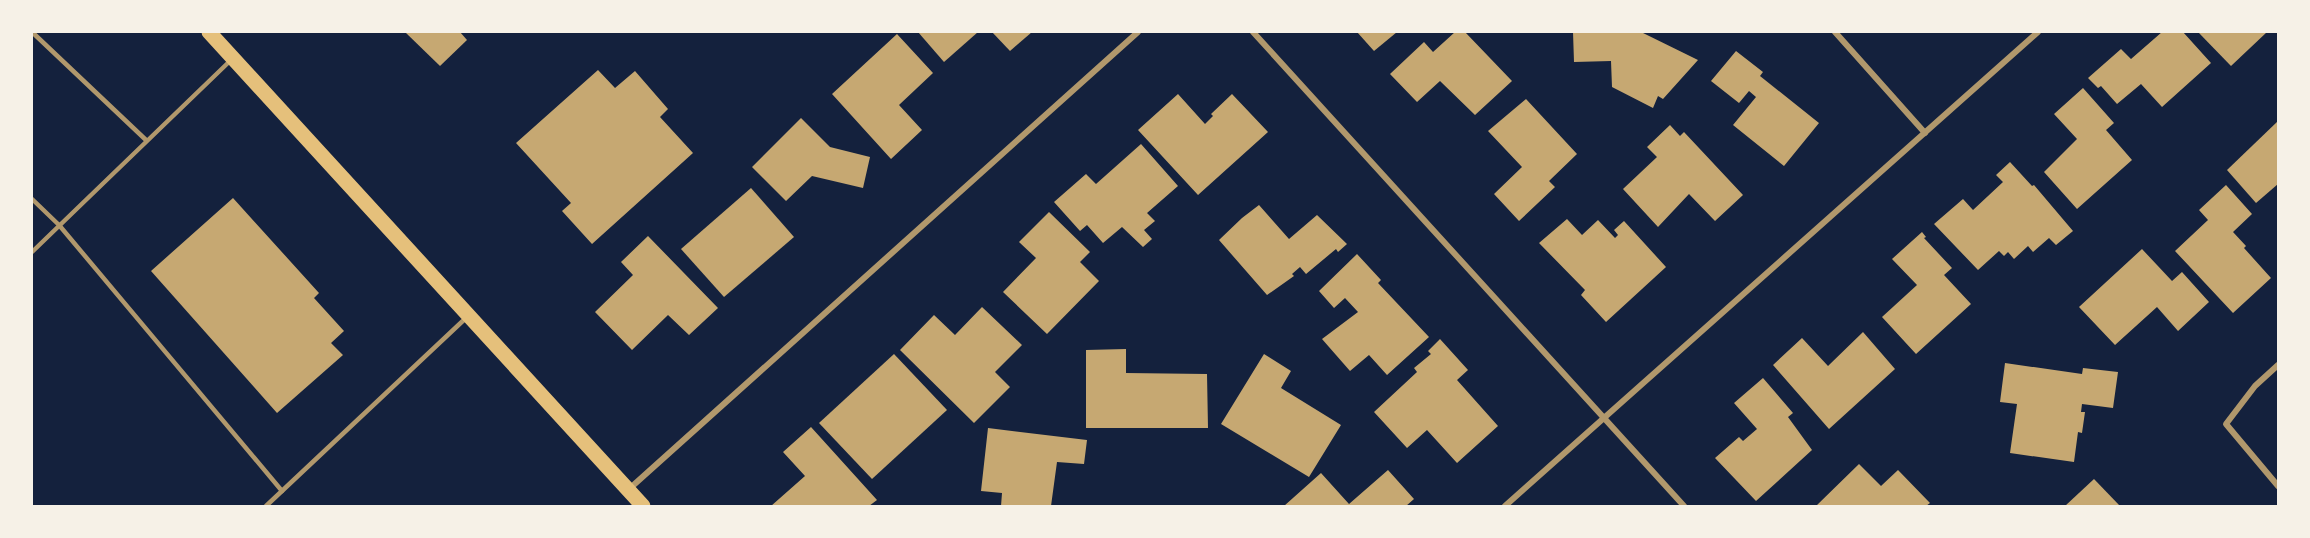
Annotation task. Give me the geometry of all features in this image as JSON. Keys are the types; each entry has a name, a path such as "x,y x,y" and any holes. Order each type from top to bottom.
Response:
{"main road":[{"path":"209,32 643,507"}],"street":[{"path":"628,490 1138,32"},
{"path":"1253,32 1684,507"},
{"path":"1835,32 1925,133"},
{"path":"1505,507 2038,32"},
{"path":"2278,365 2255,386 2226,424 2278,486"}],"lane":[{"path":"32,32 146,140"},
{"path":"32,252 233,58"},
{"path":"32,199 59,225 282,491"},
{"path":"266,507 469,316"}],"building":[{"path":"405,32 460,32 467,40 440,66"},
{"path":"918,32 978,32 944,62"},
{"path":"992,32 1032,32 1010,51"},
{"path":"1357,32 1397,32 1374,51"},
{"path":"1455,32 1465,32 1512,81 1475,115 1440,81 1417,102 1390,74 1424,42 1433,52"},
{"path":"1573,32 1641,32 1698,60 1663,99 1658,96 1653,108 1612,87 1611,61 1574,62"},
{"path":"2162,32 2183,32 2211,63 2162,107 2141,84 2117,104 2101,86 2098,88 2088,78 2121,49 2131,59"},
{"path":"2198,32 2267,32 2231,66"},
{"path":"897,34 933,73 899,105 922,130 891,159 832,94"},
{"path":"1736,51 1763,72 1760,76 1819,123 1784,166 1733,125 1756,97 1749,91 1739,103 1711,81"},
{"path":"598,70 615,88 635,71 668,109 660,117 693,153 592,244 562,211 571,203 516,143"},
{"path":"2083,88 2114,123 2106,130 2132,160 2077,209 2044,172 2077,139 2054,114"},
{"path":"1178,94 1205,124 1213,116 1211,114 1232,94 1268,132 1198,195 1138,130"},
{"path":"1526,99 1577,154 1549,181 1555,187 1519,221 1494,194 1522,167 1488,131"},
{"path":"801,118 830,147 870,157 863,188 812,176 786,201 752,167"},
{"path":"2278,121 2278,184 2256,203 2227,170"},
{"path":"1670,125 1680,136 1684,132 1743,195 1715,221 1689,194 1658,227 1623,189 1657,157 1647,147"},
{"path":"1141,144 1178,186 1147,213 1155,221 1144,230 1152,239 1143,247 1122,227 1103,243 1087,225 1080,231 1054,202 1086,174 1096,184"},
{"path":"2010,162 2032,186 2034,185 2073,231 2056,245 2049,238 2033,252 2028,246 2014,259 2008,252 2004,256 1999,251 1978,270 1934,224 1963,199 1973,210 2003,182 1996,175"},
{"path":"2226,185 2252,214 2233,232 2271,278 2233,313 2175,251 2208,220 2199,210"},
{"path":"751,188 794,237 724,297 681,249"},
{"path":"233,198 319,293 314,298 344,331 331,343 343,355 277,413 151,271"},
{"path":"1259,205 1289,239 1317,215 1347,244 1338,252 1336,249 1306,274 1300,267 1292,274 1294,276 1267,295 1219,240"},
{"path":"1049,212 1090,252 1080,262 1099,281 1047,334 1003,292 1036,258 1019,242"},
{"path":"1567,219 1582,235 1598,220 1615,238 1618,235 1614,230 1624,221 1666,267 1606,322 1581,295 1585,290 1539,243"},
{"path":"1922,232 1926,237 1924,238 1952,268 1944,275 1971,304 1916,354 1882,317 1917,285 1892,259"},
{"path":"648,236 718,308 689,335 668,315 632,350 595,312 633,275 621,262"},
{"path":"2142,249 2172,281 2182,272 2209,302 2178,331 2157,307 2115,345 2079,307"},
{"path":"1357,254 1381,280 1378,283 1429,337 1387,375 1369,355 1350,371 1322,339 1358,312 1345,298 1334,308 1319,291"},
{"path":"982,307 1022,345 995,372 1010,387 974,423 900,350 934,315 955,335"},
{"path":"1863,332 1895,369 1829,429 1773,365 1802,338 1828,366"},
{"path":"1440,339 1468,370 1457,380 1498,426 1457,463 1427,430 1407,448 1374,412 1417,372 1414,368 1431,354 1428,351"},
{"path":"1126,349 1126,373 1207,374 1208,428 1086,428 1086,350"},
{"path":"894,354 947,410 872,479 819,423"},
{"path":"1264,354 1291,371 1281,388 1341,425 1309,477 1221,424"},
{"path":"2005,363 2082,374 2083,368 2118,372 2113,408 2082,404 2081,412 2085,412 2082,433 2078,432 2074,462 2010,453 2017,404 2000,402"},
{"path":"1763,378 1793,413 1788,417 1812,450 1756,501 1715,458 1739,437 1743,441 1757,429 1734,403"},
{"path":"811,427 877,500 869,506 771,506 805,476 783,452"},
{"path":"988,428 1087,440 1084,464 1057,462 1051,506 1001,506 1002,493 981,491"},
{"path":"1859,464 1881,486 1898,470 1930,503 1926,506 1816,506"},
{"path":"1388,470 1414,499 1406,506 1284,506 1321,473 1349,504"},
{"path":"2094,479 2120,506 2065,506"}]}
